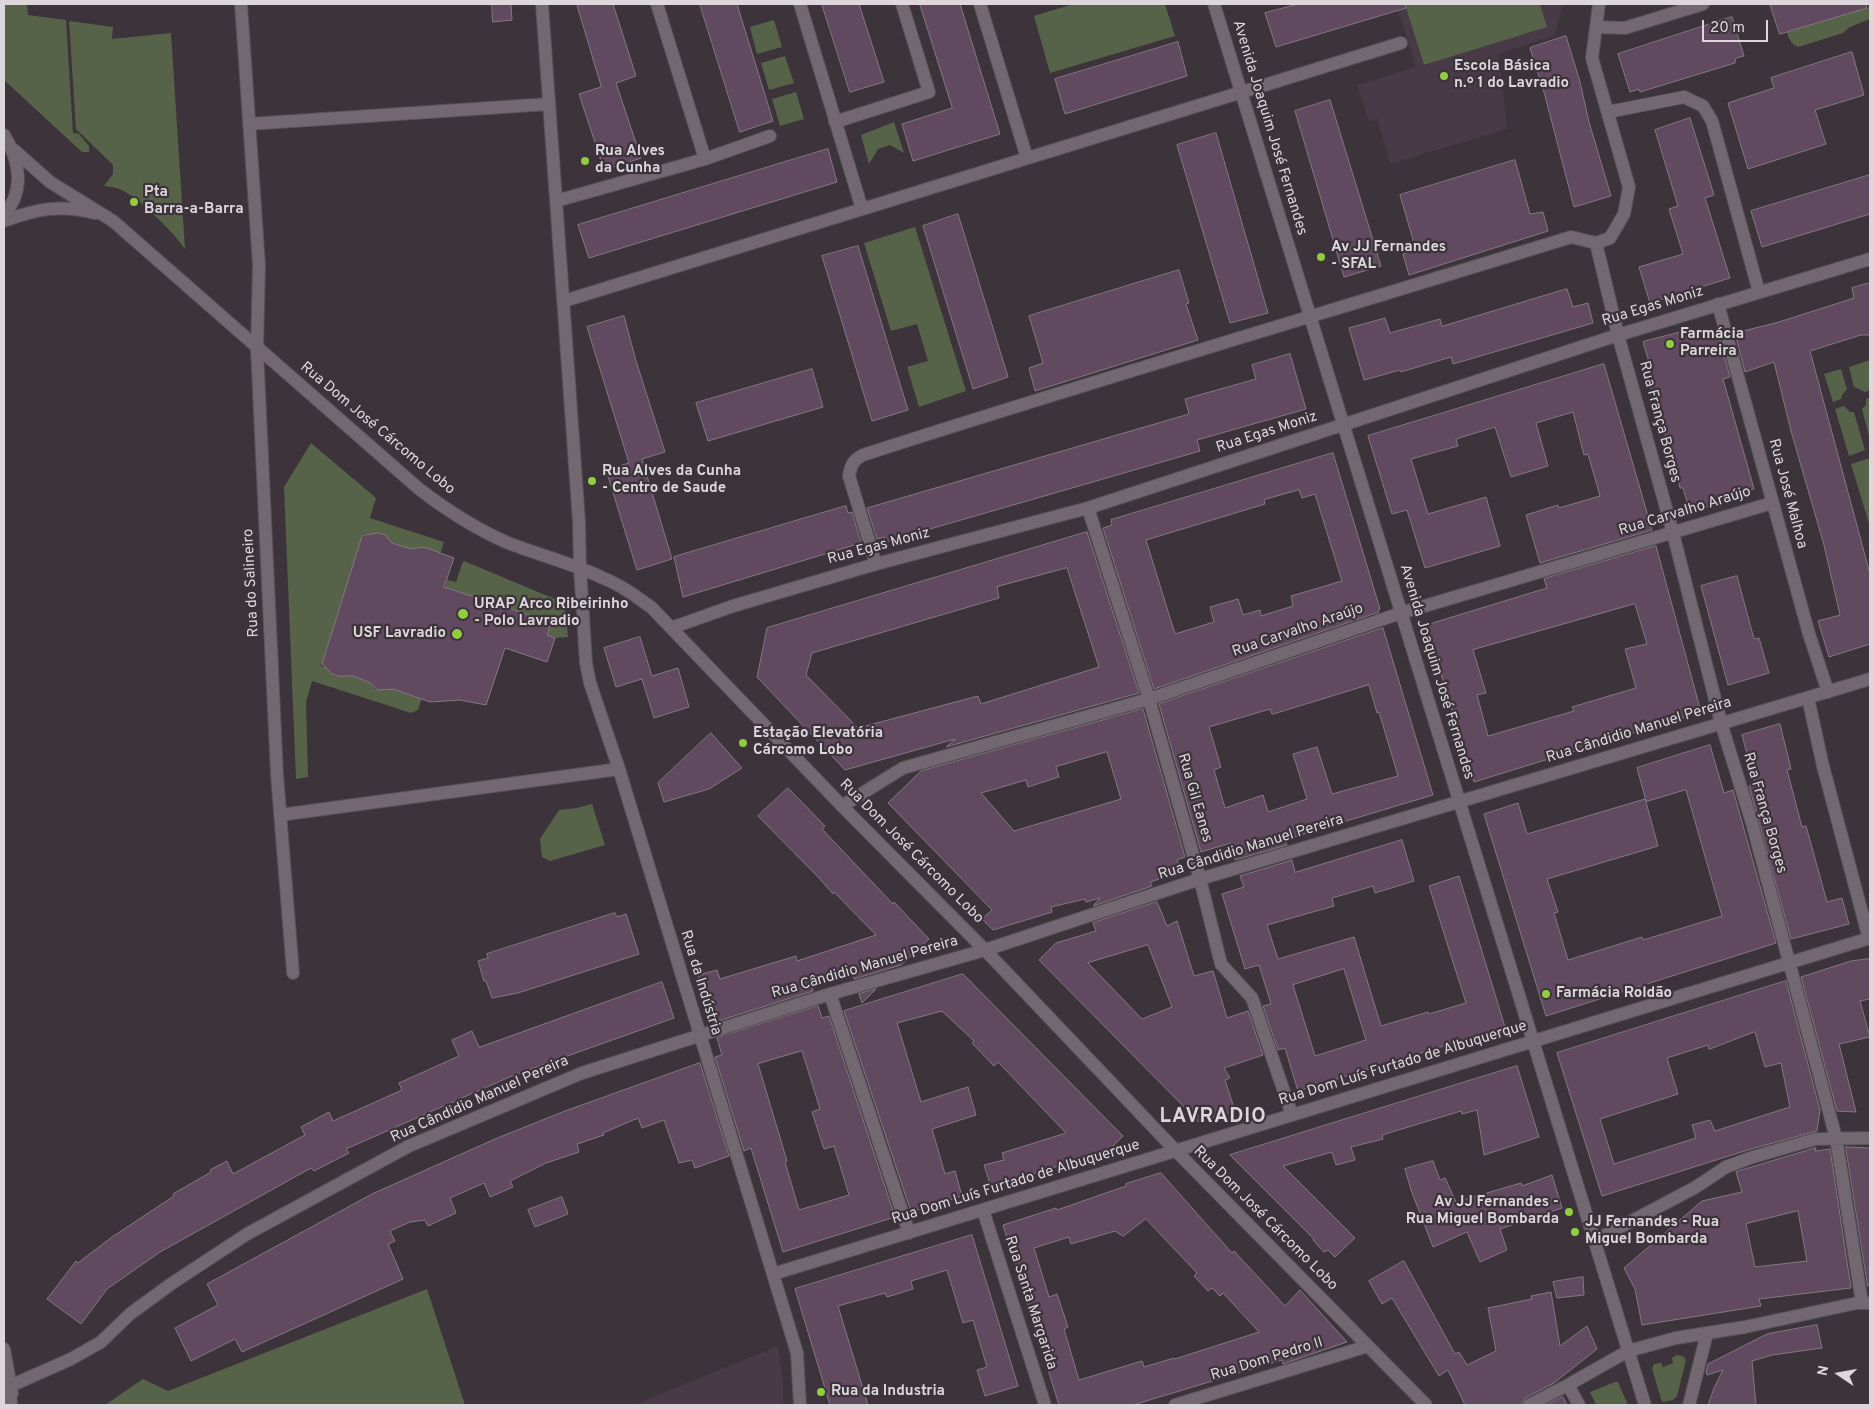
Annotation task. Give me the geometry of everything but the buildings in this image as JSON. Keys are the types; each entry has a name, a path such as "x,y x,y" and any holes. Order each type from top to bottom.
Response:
{"street":[{"name":"Rua do Salineiro","path":"241,4 259,265 257,348 277,775 293,974"},
{"name":"Rua da Indústria","path":"542,4 579,522 586,663 590,683 619,769 797,1354 800,1405"},
{"path":"657,4 705,158"},
{"path":"800,4 862,209"},
{"path":"835,122 929,92 902,4"},
{"path":"980,4 1027,158"},
{"name":"Avenida Joaquim José Fernandes","path":"1214,4 1645,1405"},
{"path":"876,564 850,476 855,459 863,455 1189,352 1571,237 1596,243 1610,238 1624,214 1630,187 1592,58 1599,4"},
{"path":"1596,27 1625,28 1702,4"},
{"path":"564,301 1402,43"},
{"path":"1608,112 1684,97 1703,106 1712,121 1759,292"},
{"path":"249,124 549,104"},
{"path":"4,135 14,150 18,170 17,190 10,209 4,216"},
{"path":"556,200 705,158 770,136"},
{"name":"Rua Dom José Cárcomo Lobo","path":"14,150 50,182 113,221 418,488 446,509 473,526 506,542 605,578 652,608 842,806 985,950 1176,1151 1426,1405"},
{"name":"Rua Dom José Cárcomo Lobo","path":"4,221 51,208 66,208 96,214 113,221"},
{"name":"Rua França Borges","path":"1596,243 1618,335 1673,533 1721,723 1752,823 1836,1138 1866,1303"},
{"name":"Rua Egas Moniz","path":"671,628 733,606 876,564 1088,508 1618,335 1870,259"},
{"name":"Rua José Malhoa","path":"1718,304 1809,634 1828,692"},
{"name":"Rua Carvalho Araújo","path":"842,806 902,768 1149,699 1401,613 1772,503"},
{"name":"Rua Gil Eanes","path":"1088,508 1149,699 1200,879 1221,964 1252,998 1292,1115"},
{"name":"Rua Cândidio Manuel Pereira","path":"10,1386 71,1359 101,1342 130,1314 170,1284 246,1234 409,1146 582,1073 830,994 985,950 1200,879 1870,679"},
{"path":"1808,698 1823,766 1870,939"},
{"path":"280,815 619,769"},
{"name":"Rua Dom Luís Furtado de Albuquerque","path":"773,1274 1870,939"},
{"path":"830,994 909,1233"},
{"path":"1594,1240 1696,1187 1726,1168 1752,1157 1816,1139 1870,1138"},
{"name":"Rua Santa Margarida","path":"983,1210 1045,1405"},
{"path":"1529,1405 1628,1351 1676,1338 1866,1303"},
{"path":"1689,1405 1707,1333"},
{"name":"Rua Dom Pedro II","path":"1175,1405 1368,1346"},
{"path":"4,1349 13,1405"},
{"path":"1568,1385 1579,1405"}],"shaded area":[{"name":"Escola Básica n.º 1 do Lavradio","path":"1396,4 1406,4 1425,65 1547,26 1540,4 1563,4 1555,35 1499,54 1507,129 1390,164 1377,119 1369,122 1357,85 1416,67"},
{"path":"778,1346 783,1381 783,1405 633,1405"}],"green space":[{"path":"4,4 27,4 28,15 66,20 73,133 79,134 89,146 89,152 82,152 4,80"},
{"path":"1073,4 1165,4 1175,36 1050,73 1034,16"},
{"path":"1405,4 1540,4 1547,27 1424,65"},
{"path":"1870,7 1870,19 1850,27 1843,33 1798,47 1788,37 1787,32"},
{"path":"774,20 782,47 757,54 750,27"},
{"path":"69,21 113,27 112,39 171,33 185,249 173,234 136,199 119,189 104,186 113,174 113,165 76,129"},
{"path":"785,56 794,83 769,90 761,63"},
{"path":"796,92 804,119 780,126 772,99"},
{"path":"894,122 904,153 890,145 878,149 869,164 861,135"},
{"path":"915,227 966,391 919,407 907,367 928,361 917,324 891,331 864,243"},
{"path":"1870,360 1870,390 1865,392 1854,387 1849,367"},
{"path":"1841,369 1847,389 1841,399 1833,402 1824,374"},
{"path":"1870,398 1870,440 1862,409 1866,405 1866,399"},
{"path":"1844,406 1850,412 1854,412 1865,450 1849,456 1835,409"},
{"path":"311,443 376,498 370,518 444,542 439,558 424,547 417,548 416,551 387,541 385,535 378,533 373,537 363,534 321,666 331,669 330,672 335,676 343,676 344,673 373,683 374,688 378,690 386,690 387,687 397,690 429,673 418,710 411,713 312,681 306,702 308,777 296,779 284,487"},
{"path":"1870,458 1870,527 1851,464"},
{"path":"464,561 562,602 565,605 568,637 555,638 547,635 551,621 445,588 447,580 456,582"},
{"path":"592,804 605,845 550,861 542,857 540,839 559,810"},
{"path":"427,1289 465,1405 105,1405 143,1379 168,1391"},
{"path":"1677,1355 1683,1356 1686,1360 1677,1396 1673,1400 1663,1402 1652,1368 1654,1364 1661,1363 1663,1367 1673,1363 1672,1358"},
{"path":"1618,1382 1628,1405 1596,1405 1590,1392"}],"place":[{"name":"Escola Básica n.º 1 do Lavradio","path":"1444,76"},
{"name":"Rua Alves da Cunha","path":"585,161"},
{"name":"Pta Barra-a-Barra","path":"134,202"},
{"name":"Av JJ Fernandes - SFAL","path":"1321,257"},
{"name":"Farmácia Parreira","path":"1670,344"},
{"name":"Rua Alves da Cunha - Centro de Saude","path":"592,481"},
{"name":"URAP Arco Ribeirinho - Polo Lavradio","path":"463,614"},
{"name":"USF Lavradio","path":"457,634"},
{"name":"Estação Elevatória Cárcomo Lobo","path":"743,743"},
{"name":"Farmácia Roldão","path":"1546,994"},
{"name":"Av JJ Fernandes - Rua Miguel Bombarda","path":"1569,1212"},
{"name":"JJ Fernandes - Rua Miguel Bombarda","path":"1575,1232"},
{"name":"Rua da Industria","path":"821,1392"}],"district":[{"name":"LAVRADIO","path":"1213,1118"}]}
